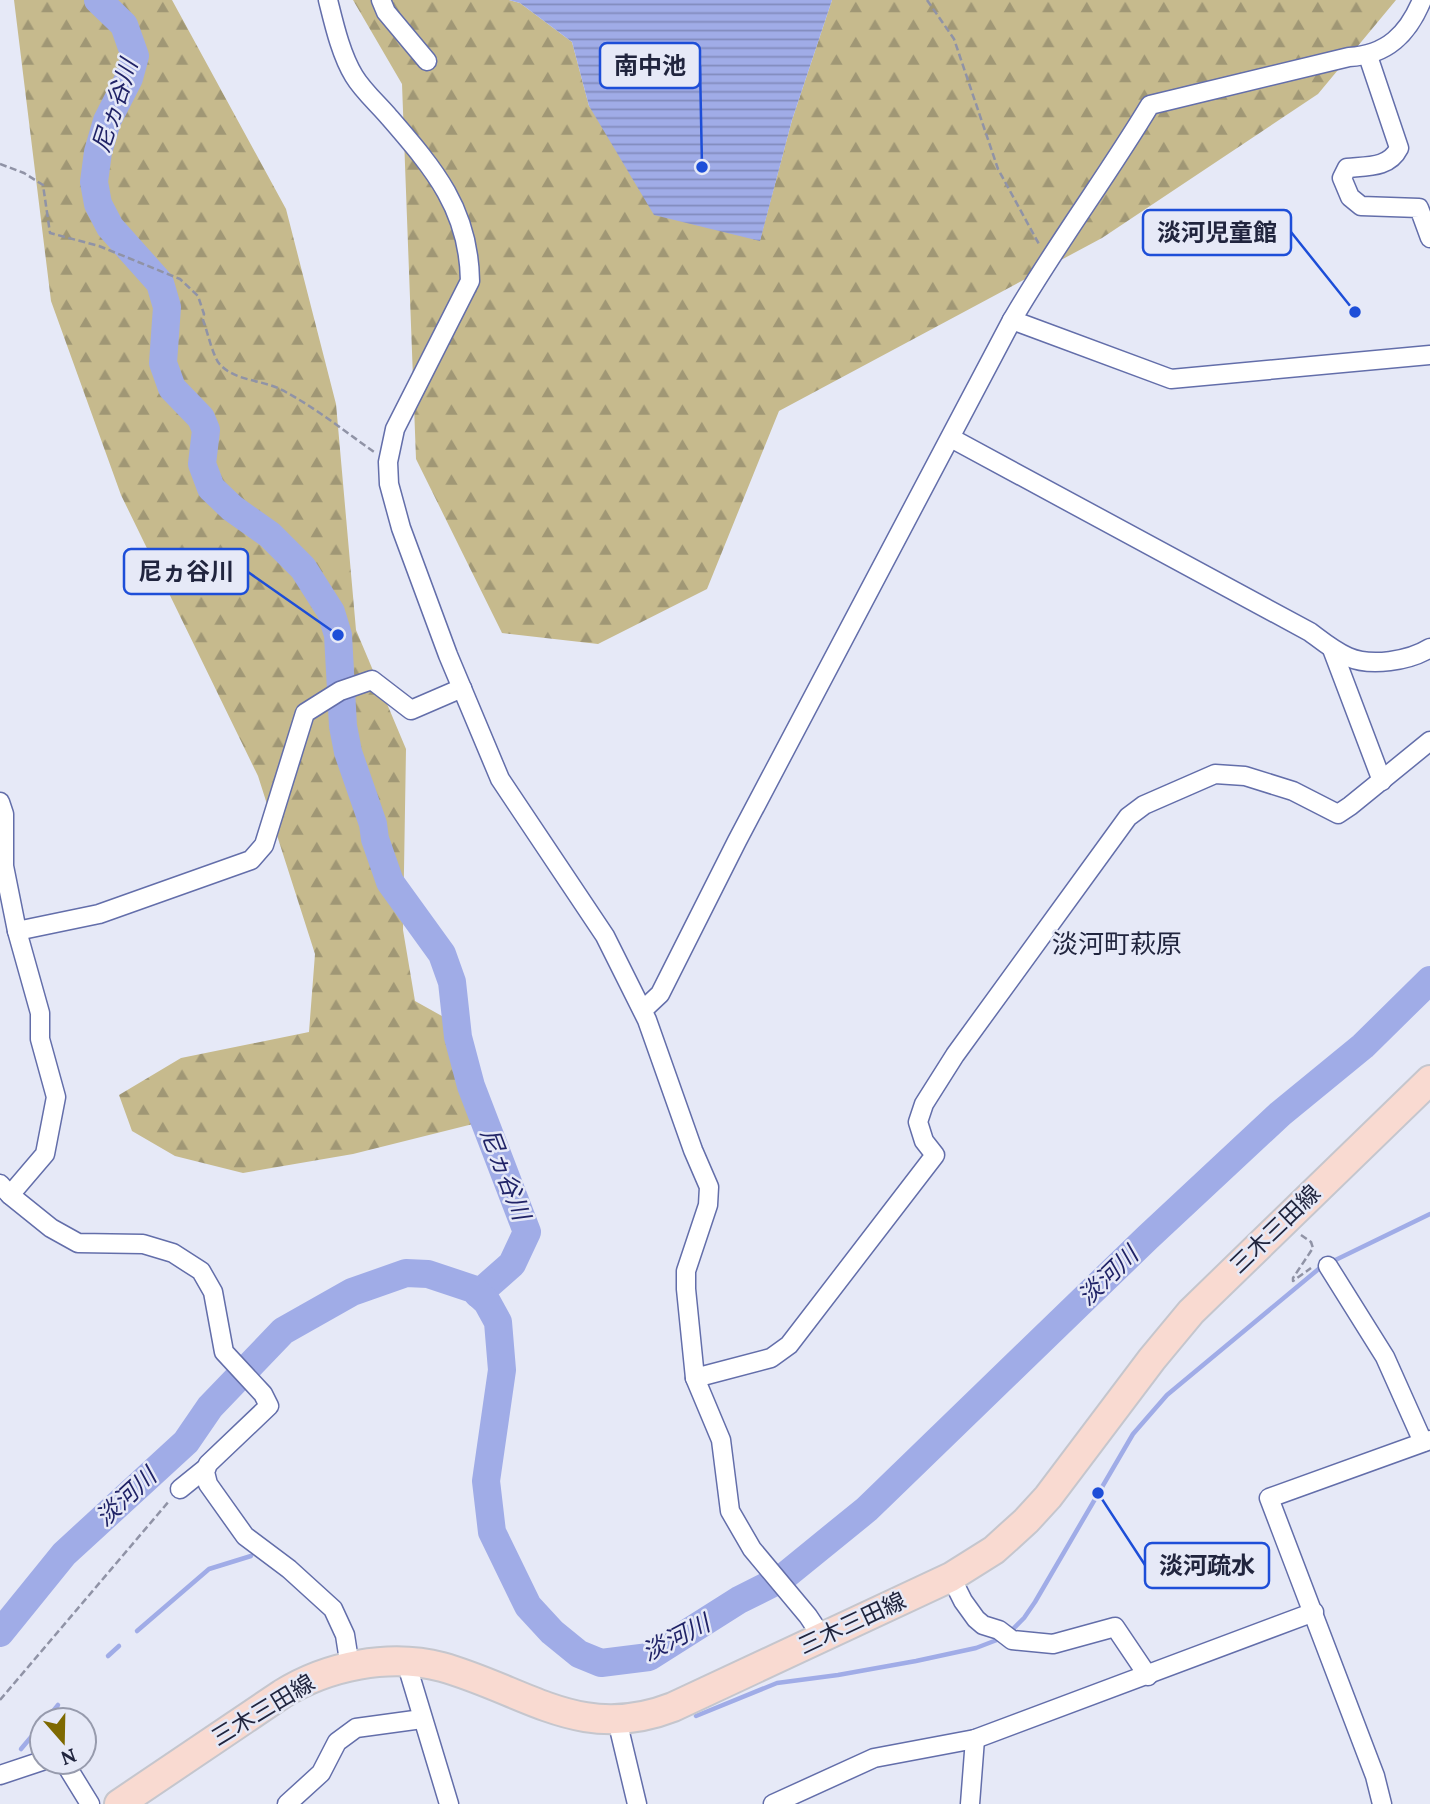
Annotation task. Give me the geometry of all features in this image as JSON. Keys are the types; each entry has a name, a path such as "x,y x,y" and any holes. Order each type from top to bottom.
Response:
{"main road":[{"name":"三木三田線","path":"119,1804 282,1694 310,1678 345,1668 406,1662 441,1667 572,1716 617,1720 646,1716 673,1707 815,1627 951,1577 994,1550 1033,1515 1182,1322 1430,1080"}],"street":[{"path":"328,0 334,26 354,76 418,151 455,205 470,258 470,281 395,429 388,462 389,484 401,528 500,779 605,936 643,1010 709,1187 708,1205 685,1280 695,1378 721,1440 731,1515 741,1533 815,1627"},
{"path":"381,0 386,12 428,61"},
{"path":"643,1010 660,994 737,841 1012,320 1150,106 1349,57 1368,56 1382,50 1402,34 1414,20 1422,0"},
{"path":"1368,56 1399,148 1394,157 1381,165 1348,168 1342,178 1350,197 1361,206 1419,208 1430,238"},
{"path":"1012,320 1171,379 1430,355"},
{"path":"951,438 1310,632 1351,659 1395,662 1430,648"},
{"path":"1332,649 1381,781"},
{"path":"17,931 99,914 251,860 264,845 304,713 340,691 372,680 411,710 462,688"},
{"path":"695,1378 777,1355 808,1324 935,1154 924,1141 918,1122 925,1104 949,1065 1128,817 1144,805 1215,774 1245,776 1293,791 1338,814 1430,741"},
{"path":"0,802 4,814 5,866 17,931 40,1013 40,1040 56,1097 45,1154 5,1190 51,1228 78,1243 143,1244 173,1253 201,1271 213,1292 224,1352 269,1406 193,1478 208,1484 245,1536 289,1569 333,1609 345,1635 345,1668"},
{"path":"1321,1266 1385,1357 1421,1435 1269,1498 1375,1776 1382,1804"},
{"path":"951,1577 976,1619 1006,1636 1054,1644 1115,1627 1148,1676"},
{"path":"773,1804 874,1758 975,1739 1314,1612"},
{"path":"406,1662 449,1804"},
{"path":"287,1804 321,1773 337,1742 356,1728 422,1719"},
{"path":"617,1720 637,1804"},
{"path":"970,1804 975,1739"},
{"path":"0,1775 28,1766"},
{"path":"73,1776 90,1804"}],"path":[{"path":"927,0 954,39 998,169 1048,261"},
{"path":"0,164 24,173 43,185 50,233 99,246 180,279 198,296 204,314 203,320 218,362 241,377 276,388 328,419 388,462"},
{"path":"1283,1222 1313,1246 1293,1282 1321,1266"},
{"path":"0,1700 193,1478"}],"green space":[{"path":"14,0 172,0 286,209 336,404 356,630 406,749 403,930 415,1001 467,1030 473,1124 353,1154 243,1173 175,1156 132,1131 119,1095 181,1058 309,1032 315,954 258,776 121,495 51,301"},
{"path":"353,0 509,0 520,3 572,42 589,106 760,240 792,120 832,0 1396,0 1318,94 1102,238 779,411 707,589 598,644 502,633 416,459 402,84"}],"water":[{"path":"509,0 832,0 792,120 760,241 654,215 589,106 572,42 520,3"}],"waterway":[{"name":"尼ヵ谷川","path":"98,0 124,25 135,56 129,78 107,121 98,152 94,182 98,204 110,227 160,283 167,307 163,363 172,388 201,418 206,430 202,464 211,488 232,508 270,535 303,568 331,612 338,635 343,726 348,752 373,824 375,839 390,882 442,954 452,982 458,1037 471,1086 527,1232 512,1264 478,1294"},
{"name":"淡河川","path":"0,1633 64,1554 186,1442 210,1407 283,1331 352,1292 406,1273 428,1274 473,1289 487,1302 498,1322 502,1370 486,1481 492,1532 528,1606 552,1632 579,1654 601,1663 649,1657 739,1600 781,1579 867,1509 1147,1238 1280,1114 1363,1046 1430,980"},
{"path":"1009,1633 1035,1602 1133,1434 1167,1395 1321,1267 1430,1214"},
{"path":"137,1631 209,1569 251,1556"},
{"path":"696,1716 777,1683 916,1661 976,1648 1002,1638"},
{"path":"108,1656 119,1646"},
{"path":"21,1749 28,1741"}],"place":[{"name":"南中池","path":"702,167"},
{"name":"淡河児童館","path":"1355,312"},
{"name":"尼ヵ谷川","path":"338,635"},
{"name":"淡河疏水","path":"1098,1493"}],"district":[{"name":"淡河町萩原","path":"1117,944"}]}
